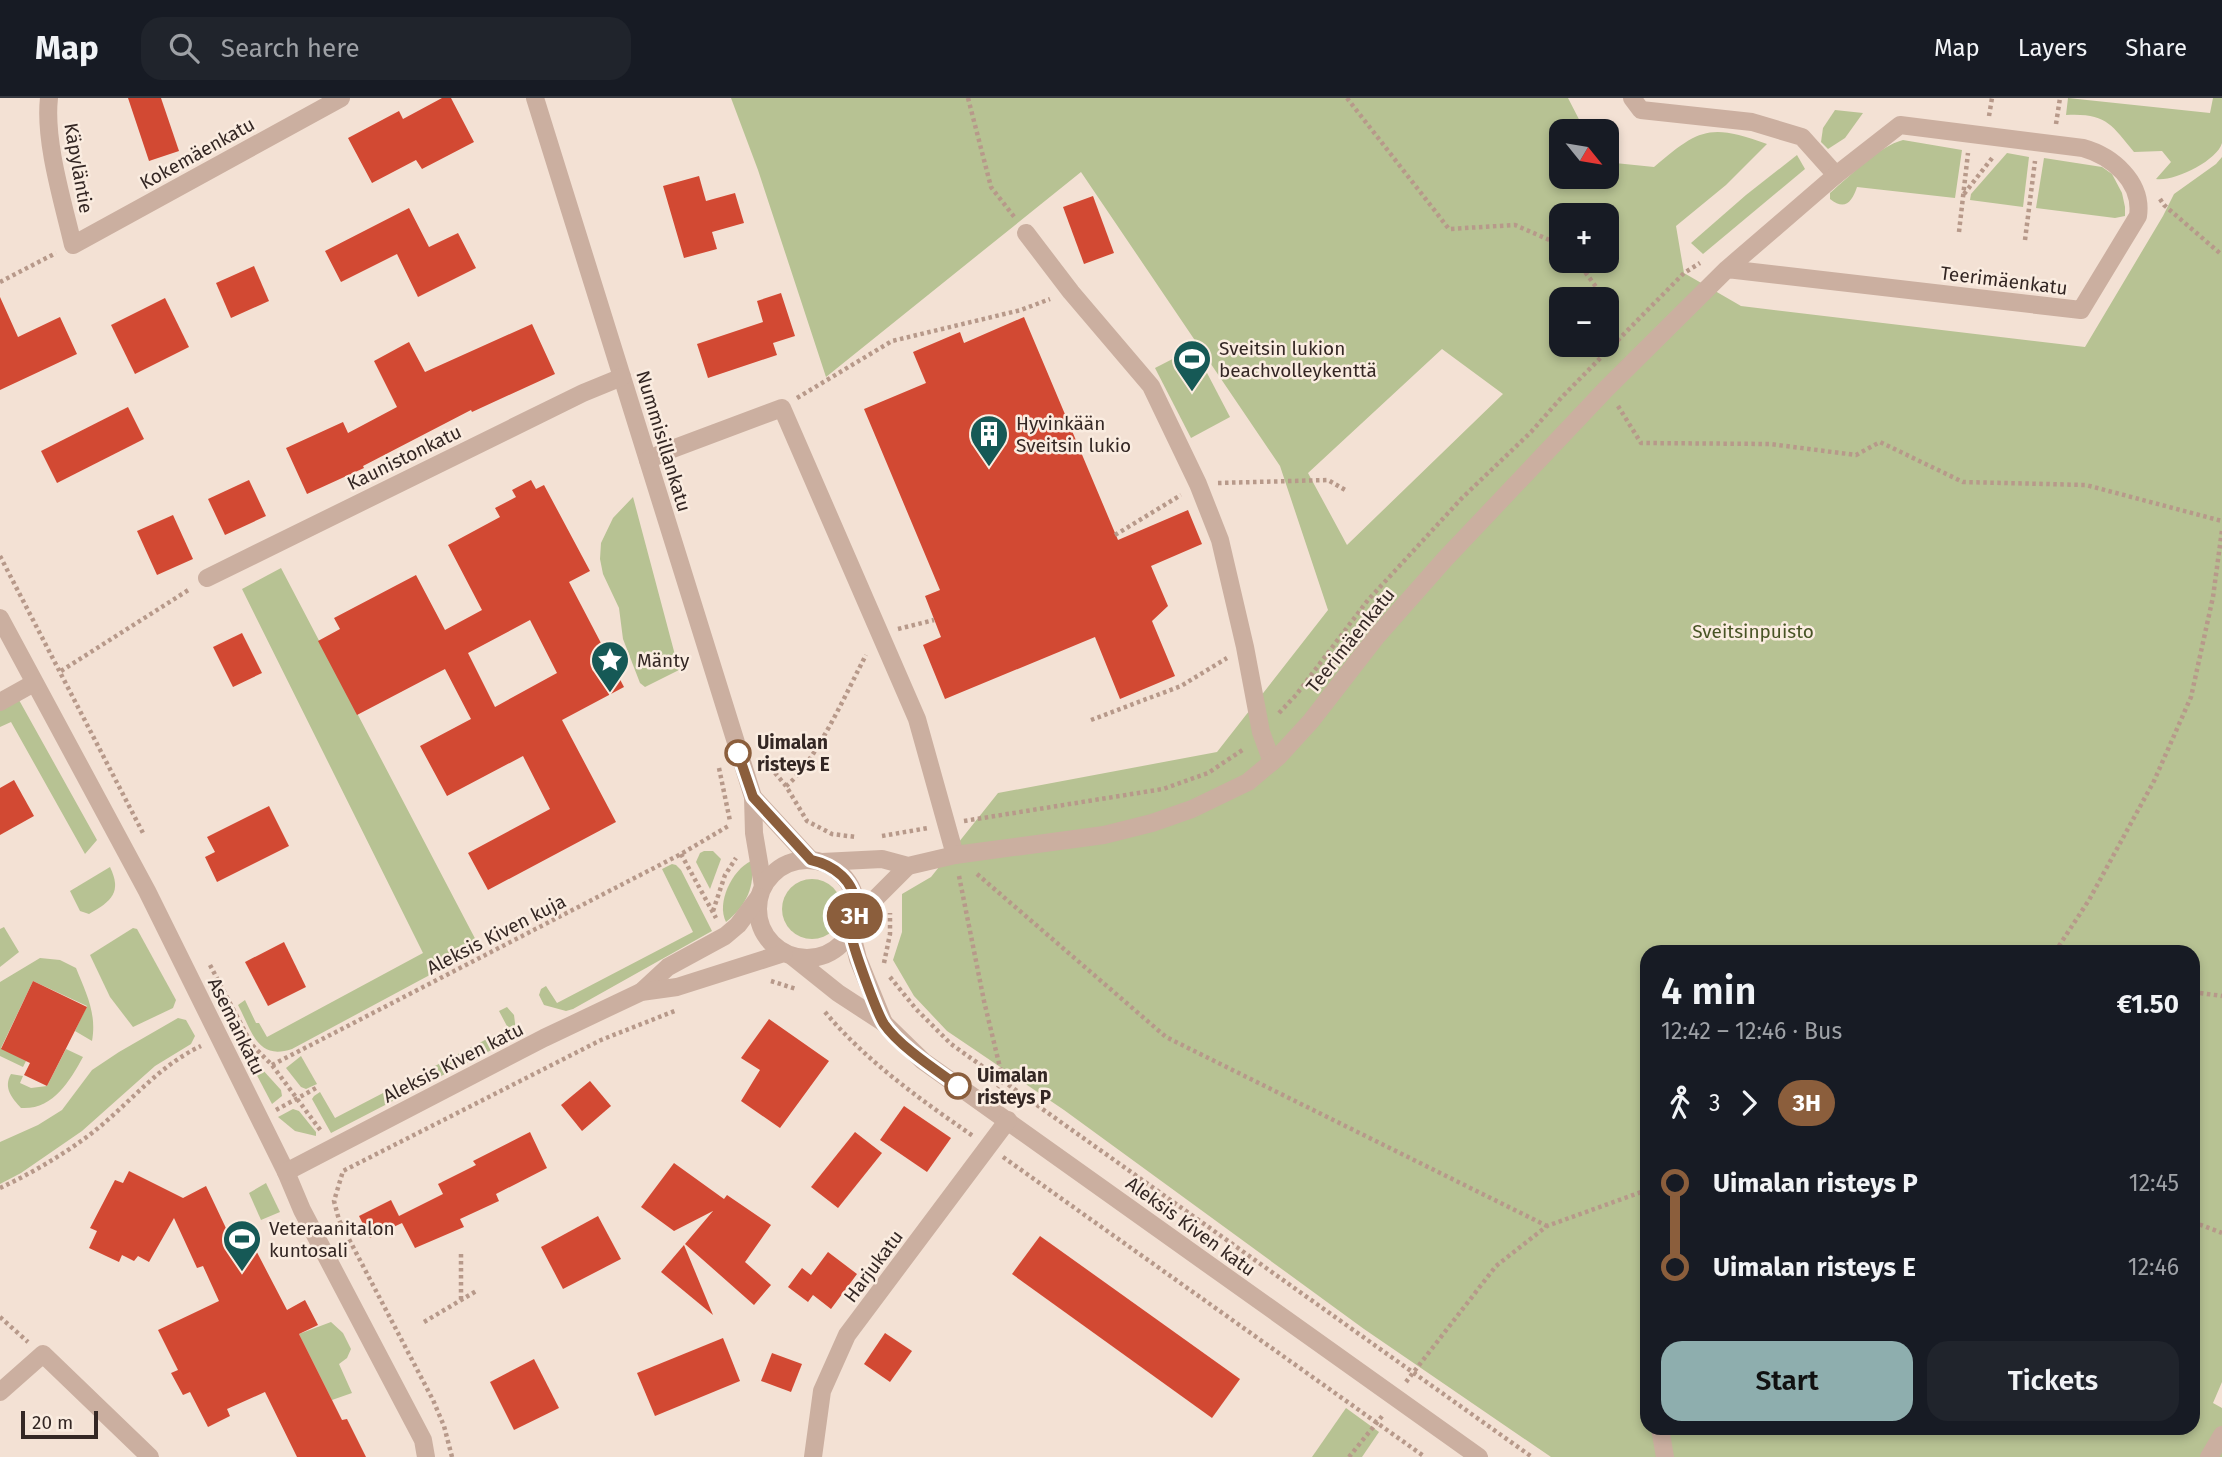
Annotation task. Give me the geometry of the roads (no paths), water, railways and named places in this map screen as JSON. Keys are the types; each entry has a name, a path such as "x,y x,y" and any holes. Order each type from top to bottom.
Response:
{"street":[{"name":"Käpyläntie","path":"49,98 54,161 72,245"},
{"name":"Kokemäenkatu","path":"72,245 341,98"},
{"name":"Nummisillankatu","path":"536,98 753,797 761,891"},
{"path":"1632,98 1641,110 1752,122 1802,137 1836,175"},
{"name":"Teerimäenkatu","path":"816,861 883,859 908,866 955,855 1104,835 1192,809 1248,782 1272,762 1311,721 1377,636 1445,559 1607,388 1727,269 1836,175 1900,125 2083,148 2101,153 2127,177 2140,205 2138,216 2081,310 1727,269"},
{"path":"1026,233 1071,292 1151,386 1198,484 1220,540 1245,647 1261,732 1272,762"},
{"name":"Kaunistonkatu","path":"207,579 583,393 622,377"},
{"path":"648,460 782,408 917,719 955,855"},
{"name":"Asemankatu","path":"0,618 147,891 308,1222 423,1440 426,1457"},
{"path":"0,702 34,683"},
{"name":"Nummisillankatu","path":"753,797 816,861"},
{"path":"853,926 856,906 853,892 835,869 816,861 797,861 784,866 772,874 761,891 758,913 761,929 771,943 788,955 807,959 820,957 843,942 853,926 908,866"},
{"name":"Aleksis Kiven katu","path":"641,992 668,967 725,936 738,925 761,891"},
{"name":"Aleksis Kiven katu","path":"853,926 858,959 884,1023"},
{"name":"Aleksis Kiven katu","path":"286,1172 544,1038 641,992 677,986 788,955 838,993 884,1023 923,1061 1479,1457"},
{"name":"Harjukatu","path":"813,1457 822,1391 847,1335 1008,1120"},
{"path":"0,1392 43,1354 150,1457"},
{"path":"1661,1435 1665,1457"},
{"path":"2209,1457 2222,1435"}],"place":[{"name":"Sveitsin lukion beachvolleykenttä","path":"1192,393"},
{"name":"Hyvinkään Sveitsin lukio","path":"989,468"},
{"name":"Mänty","path":"610,694"},
{"name":"Uimalan risteys E","path":"738,753"},
{"name":"Uimalan risteys P","path":"958,1086"},
{"name":"Veteraanitalon kuntosali","path":"242,1273"}],"park label":[{"name":"Sveitsinpuisto","path":"1753,631"}]}
